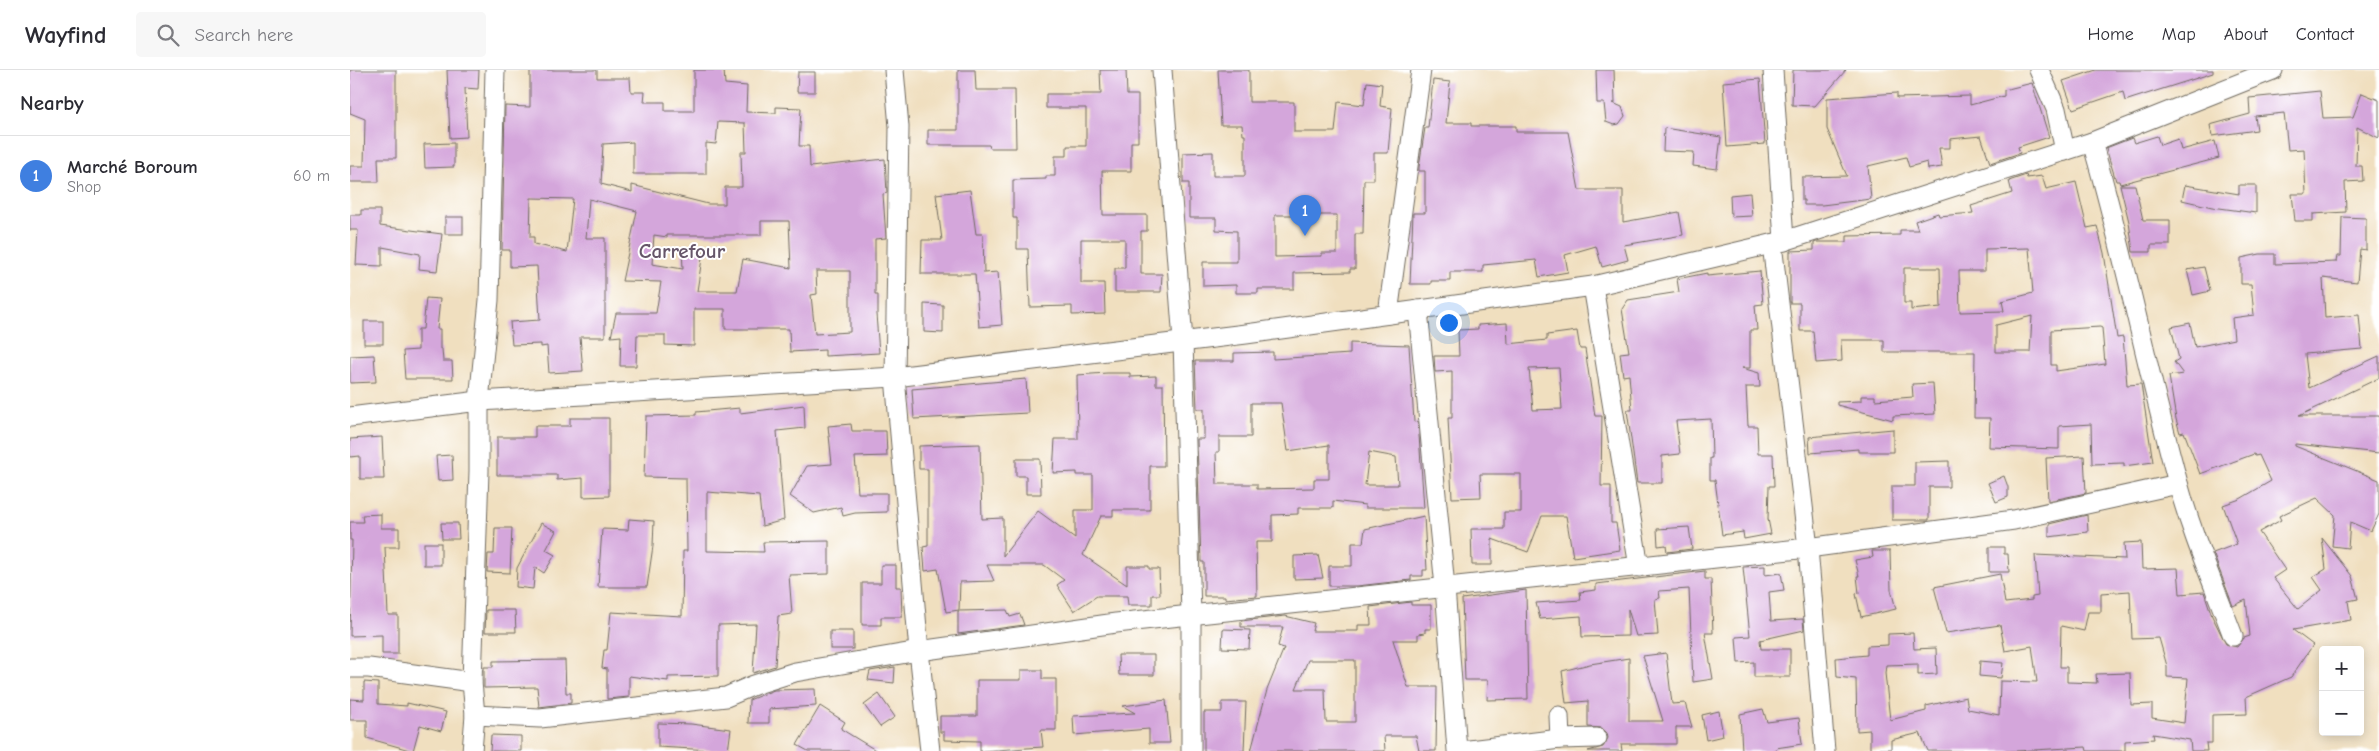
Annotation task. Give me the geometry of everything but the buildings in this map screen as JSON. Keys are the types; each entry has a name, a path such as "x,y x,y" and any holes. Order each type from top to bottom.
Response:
{"street":[{"path":"472,751 475,715 472,682 479,471 479,401 489,300 495,70"},
{"path":"894,70 899,127 896,377 919,651 930,751"},
{"path":"1162,70 1183,341 1191,614 1191,751"},
{"path":"1388,314 1421,70"},
{"path":"1773,70 1778,242 1808,548 1825,751"},
{"path":"2039,70 2056,109 2065,151"},
{"path":"350,417 479,401 896,377 1593,286 1778,242 2065,151 2273,70"},
{"path":"2092,142 2126,266 2141,342 2157,394 2178,484 2233,636"},
{"path":"1593,286 1639,567"},
{"path":"1418,310 1445,587 1457,751"},
{"path":"475,715 540,718 726,697 754,684 795,672 919,651 1116,622 1808,548 2014,520 2178,484"},
{"path":"350,668 369,668 472,682"},
{"path":"1559,716 1560,739"},
{"path":"1461,751 1560,739 1597,738"}],"place":[{"name":"Marché Boroum","path":"1305,236"}],"district":[{"name":"Carrefour","path":"682,251"}]}
